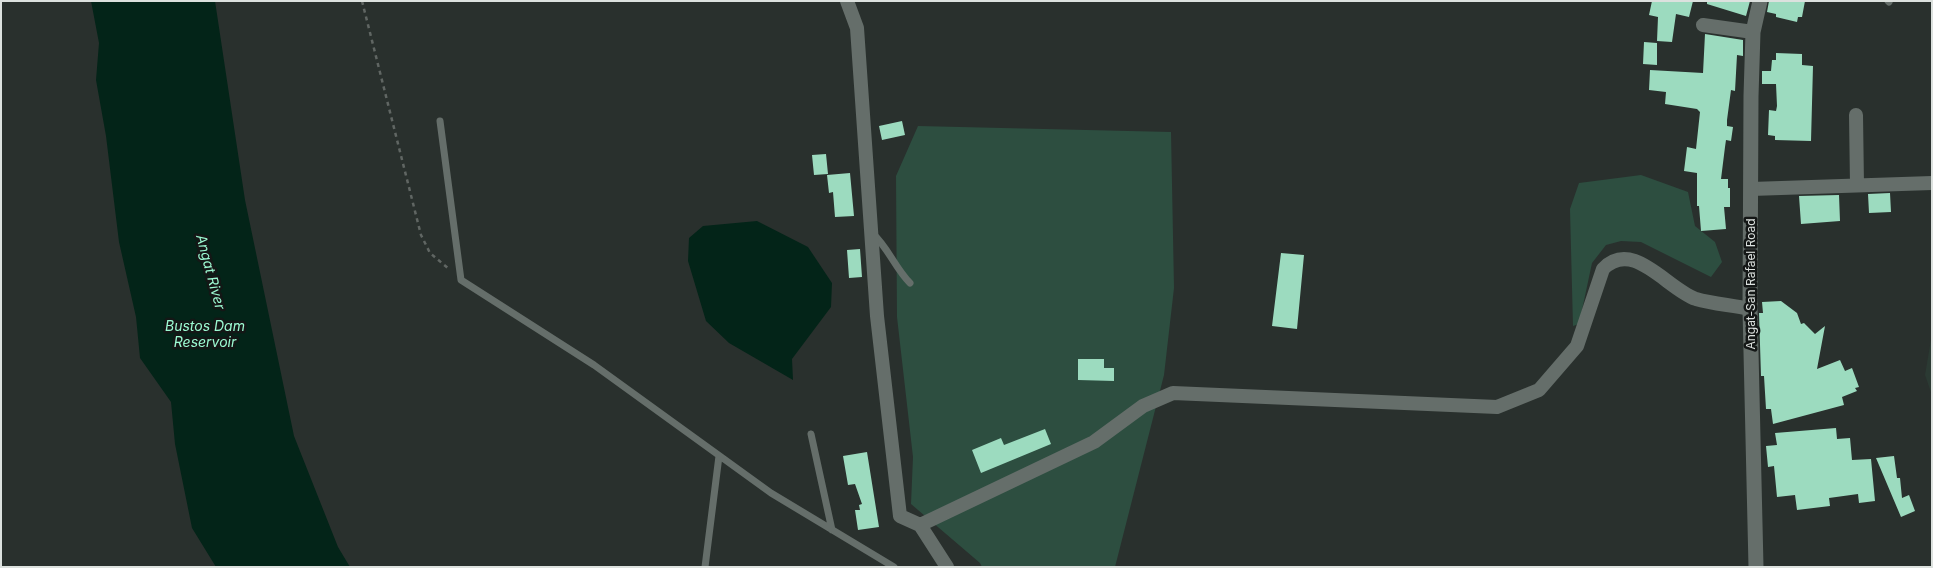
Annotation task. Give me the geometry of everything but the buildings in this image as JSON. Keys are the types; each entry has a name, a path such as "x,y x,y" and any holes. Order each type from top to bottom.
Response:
{"main road":[{"name":"Angat-San Rafael Road","path":"1756,567 1750,309 1754,32 1760,1"}],"street":[{"path":"847,1 857,28 877,316 900,516 920,525 947,567"},
{"path":"1703,25 1754,32"},
{"path":"1856,115 1857,185"},
{"path":"1751,189 1932,183"},
{"path":"920,525 1094,442 1143,406 1173,393 1213,393 1497,407 1539,390 1577,346 1603,269 1611,260 1620,258 1650,268 1674,287 1695,298 1750,309"}],"lane":[{"path":"440,121 461,280 594,365 771,493 894,567"},
{"path":"872,233 910,283"},
{"path":"811,434 832,530"},
{"path":"705,567 719,456"}],"path":[{"path":"362,1 421,235 430,252 461,280"}],"shaded area":[{"path":"918,126 1171,132 1174,288 1164,375 1115,567 982,567 980,563 911,504 913,457 897,317 896,176"},
{"path":"1641,175 1688,192 1695,226 1715,242 1722,262 1711,277 1641,242 1621,241 1606,245 1592,263 1579,324 1573,326 1570,209 1579,183"},
{"path":"1932,334 1932,395 1925,375"}],"water":[{"name":"Bustos Dam Reservoir","path":"91,1 215,1 245,200 294,436 338,547 350,567 216,567 192,528 175,444 171,402 140,358 136,317 119,242 106,136 96,80 99,43"},
{"path":"757,221 808,247 832,283 831,307 792,359 793,380 729,343 706,321 688,261 689,238 703,226"}],"water label":[{"name":"Angat River","path":"210,272"}]}
